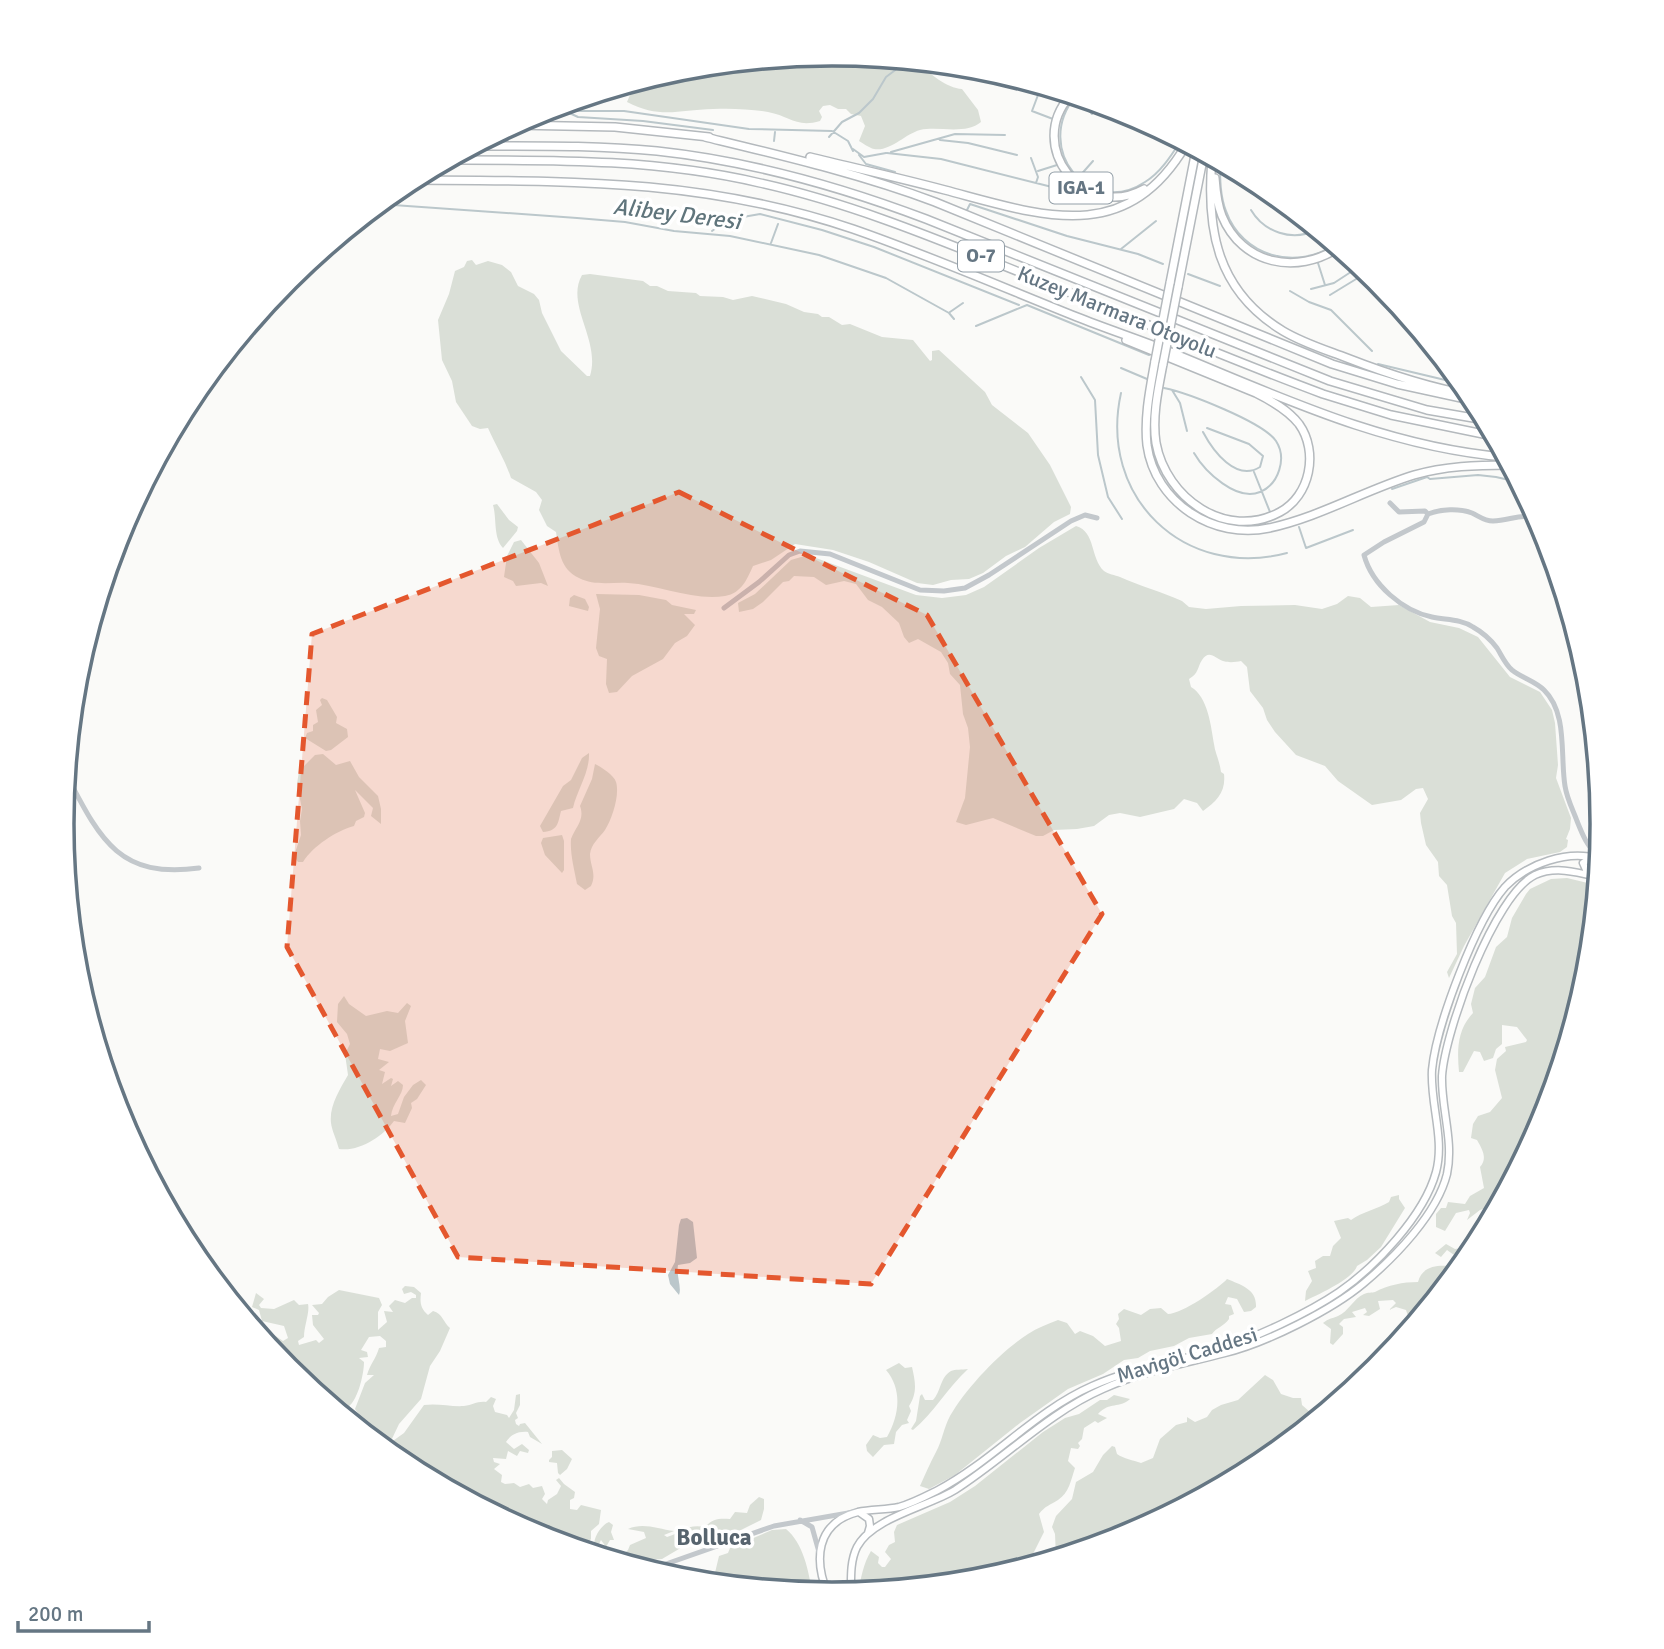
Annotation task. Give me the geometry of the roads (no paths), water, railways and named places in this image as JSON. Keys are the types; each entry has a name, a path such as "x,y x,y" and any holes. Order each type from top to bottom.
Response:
{"highway":[{"name":"IGA-1","path":"1064,103 1056,120 1055,145 1058,159 1066,173 1083,188 1105,197 1128,196 1147,187 1174,163 1181,152"},
{"path":"539,125 607,126 760,145 1029,211 1073,217 1109,211 1125,205 1149,190 1174,163"},
{"path":"705,137 811,162 881,183 935,202 1332,363 1406,386 1458,397"},
{"name":"Kuzey Marmara Otoyolu","path":"495,146 574,146 645,150 706,158 786,174 870,198 916,215 1329,381 1405,404 1471,417"},
{"name":"Kuzey Marmara Otoyolu","path":"470,159 567,160 651,165 794,190 916,230 1333,397 1411,420 1480,434"},
{"path":"1194,159 1155,361 1146,431 1147,446 1155,471 1172,498 1208,523 1222,528 1266,529 1298,520 1414,475 1455,467 1499,465"},
{"path":"1110,331 1129,341 1165,356 1256,393 1290,415 1303,431 1310,460 1303,488 1286,509 1266,519 1245,521 1229,520 1203,511 1174,486 1160,460 1155,435 1156,403 1163,364 1165,356 1178,287 1202,163"},
{"path":"1212,169 1210,212 1217,248 1239,291 1266,320 1296,338 1375,369 1453,391"},
{"path":"1214,170 1222,217 1233,234 1250,250 1274,261 1296,263 1318,260 1330,253"},
{"path":"433,180 594,182 654,186 735,198 850,228 1365,430 1443,449 1493,455"}],"main road":[{"name":"Mavigöl Caddesi","path":"818,1552 832,1528 845,1517 859,1512 899,1507 938,1490 1062,1401 1090,1386 1146,1366 1246,1339 1337,1293 1361,1273 1413,1217 1437,1170 1438,1136 1432,1074 1436,1046 1461,969 1487,917 1505,888 1523,872 1553,860 1589,858"},
{"path":"1583,859 1584,869 1588,872"},
{"name":"Mavigöl Caddesi","path":"867,1535 881,1525 957,1489 1054,1417 1101,1390 1156,1370 1256,1342 1348,1296 1372,1276 1410,1238 1438,1195 1447,1173 1448,1139 1442,1078 1446,1049 1475,964 1507,902 1525,882 1548,871 1588,875"},
{"path":"851,1581 854,1554 870,1526 869,1519 859,1512"},
{"path":"818,1552 824,1582"}],"street":[{"path":"1390,503 1399,512 1423,510 1428,514 1465,511 1481,519 1493,521 1524,515"},
{"path":"1428,514 1424,522 1364,555 1367,566 1380,584 1401,603 1422,614 1461,621 1480,631 1511,669 1538,685 1555,704 1559,717 1567,795 1582,837 1583,859"},
{"path":"724,608 759,582 780,561 795,552 830,554 920,590 955,590 975,584 1071,521 1086,515 1097,518"},
{"path":"75,793 105,841 124,857 153,869 167,871 199,867"},
{"path":"1582,837 1589,846"},
{"path":"666,1564 765,1529 800,1520 859,1512"},
{"path":"800,1520 812,1527 818,1552"}],"waterway":[{"path":"829,137 842,122 859,113 873,99 886,77 896,69"},
{"path":"1038,95 1032,111 1053,119"},
{"path":"1070,105 1064,117 1060,137 1064,156 1073,173 1087,185 1105,192 1124,191 1150,178 1175,149"},
{"path":"577,111 624,111 749,129 832,131 848,141 853,151"},
{"path":"570,113 578,117 643,121 713,130"},
{"path":"774,141 775,132"},
{"path":"891,152 955,134 1005,135"},
{"path":"940,140 968,143 1017,155"},
{"path":"853,149 864,157 886,153"},
{"path":"887,153 941,159 1052,187"},
{"path":"859,155 866,164 895,172"},
{"path":"1031,158 1038,177 1036,183"},
{"path":"1078,178 1093,161"},
{"path":"1038,171 1057,165"},
{"path":"1220,174 1226,211 1244,239 1271,255 1287,258 1303,257 1325,250"},
{"path":"967,210 970,204 1067,236 1138,254 1163,264"},
{"name":"Alibey Deresi","path":"396,205 625,222 674,231 730,236 819,255 886,278 949,313 954,319"},
{"path":"1251,210 1263,224 1279,233 1306,233"},
{"path":"726,220 760,214 822,230 874,247 1019,305"},
{"path":"712,231 727,220"},
{"path":"1121,249 1156,221"},
{"path":"771,243 778,224"},
{"path":"1318,263 1325,285"},
{"path":"1311,289 1334,283 1350,272"},
{"path":"1188,274 1220,286"},
{"path":"1330,295 1357,279"},
{"path":"1290,291 1331,310 1372,351"},
{"path":"950,312 963,303"},
{"path":"976,326 1027,305 1149,355"},
{"path":"1378,364 1445,380"},
{"path":"1121,368 1147,379"},
{"path":"1081,377 1095,400 1098,455 1108,497 1122,519"},
{"path":"1164,388 1207,402 1256,425 1276,441 1281,462 1272,483 1260,492 1251,494 1242,493 1222,483 1206,469 1194,453"},
{"path":"1172,390 1180,403 1187,431"},
{"path":"1121,393 1117,431 1123,466 1136,496 1157,522 1183,542 1214,554 1249,558 1287,553"},
{"path":"1203,432 1219,455 1234,468 1251,471 1260,467 1263,456 1249,444 1207,428"},
{"path":"1254,472 1270,512"},
{"path":"1392,489 1427,477 1430,479 1478,475 1507,479"},
{"path":"1299,527 1306,548 1353,530"}],"district":[{"name":"Bolluca","path":"714,1537"}]}
